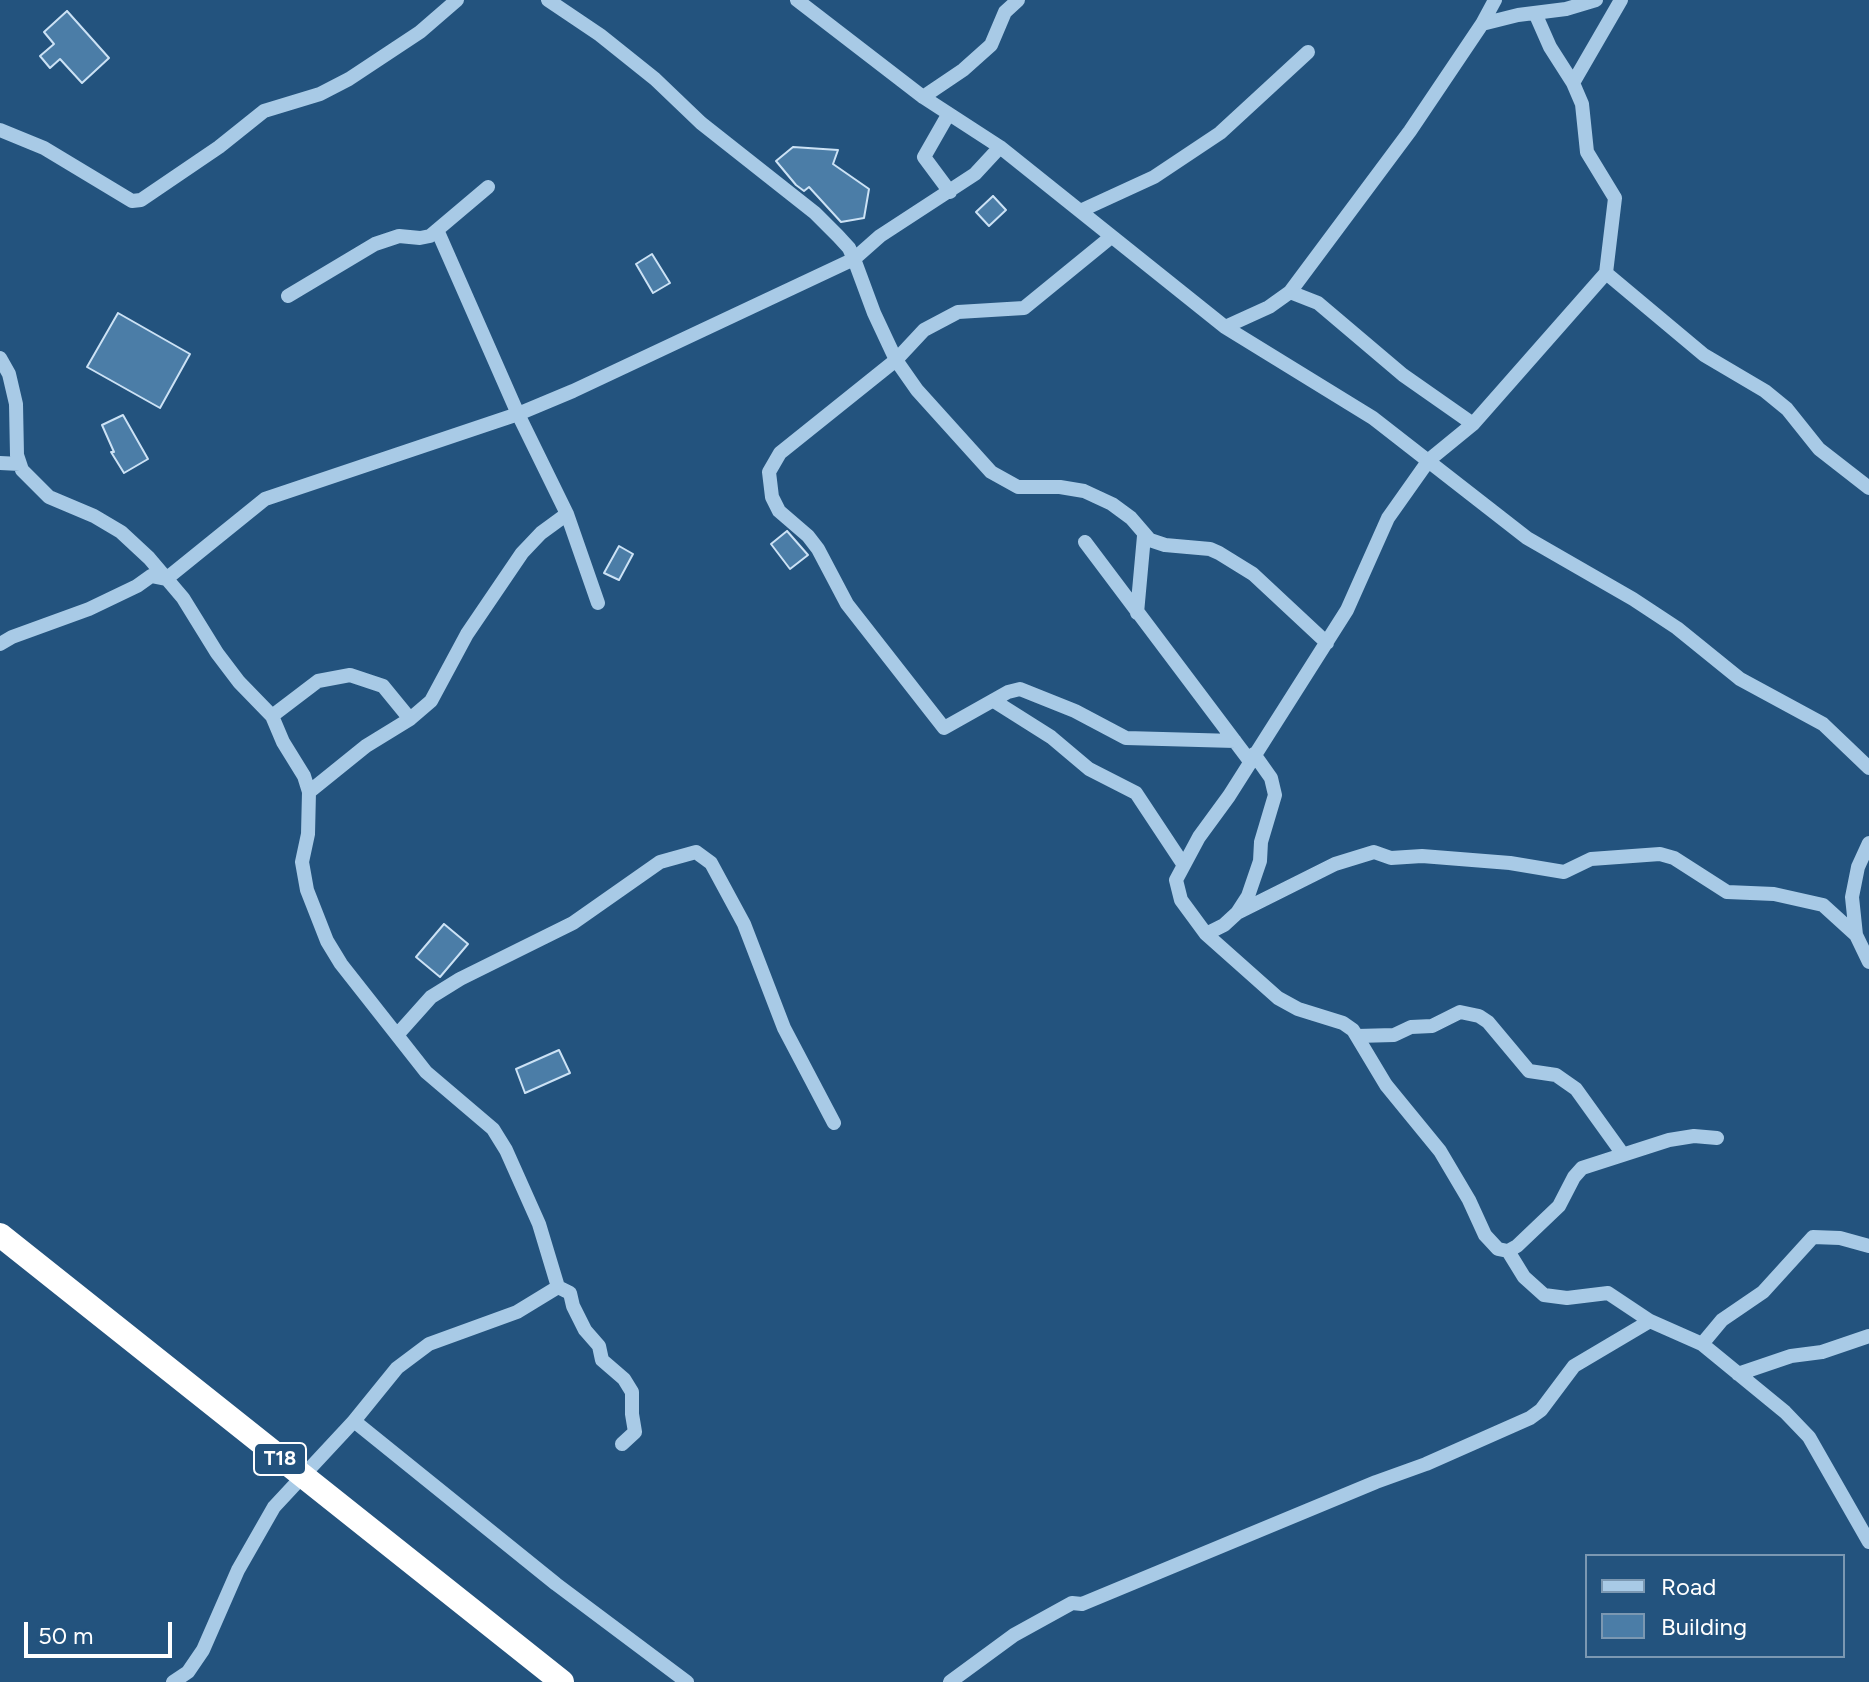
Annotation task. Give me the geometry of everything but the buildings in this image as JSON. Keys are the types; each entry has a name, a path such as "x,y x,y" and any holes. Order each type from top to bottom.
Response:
{"highway":[{"name":"T18","path":"0,1235 562,1682"}],"street":[{"path":"0,130 44,148 132,201 141,200 219,147 264,111 320,94 349,79 420,32 457,0"},
{"path":"548,0 644,70 701,123 815,213 849,248 896,360 917,390 991,472 1018,487 1060,487 1084,491 1112,504 1131,518 1144,536 1156,543 1210,549 1219,553 1253,574 1327,643"},
{"path":"797,0 923,97 1000,147 1225,327 1373,418 1527,538 1666,620 1740,679 1823,724 1869,768"},
{"path":"923,97 963,70 991,45 1005,12 1018,0"},
{"path":"1225,327 1269,307 1290,292 1410,131 1495,0"},
{"path":"1482,24 1566,9 1596,0"},
{"path":"1573,83 1621,0"},
{"path":"1535,13 1582,104 1587,152 1615,198 1606,273 1473,424 1429,460 1388,518 1347,610 1183,864 1176,880 1181,900 1206,934 1278,998 1298,1009 1343,1023 1357,1036 1386,1085 1440,1151 1485,1235 1498,1249 1508,1251 1517,1246 1559,1206 1582,1168 1669,1140 1694,1136 1717,1138"},
{"path":"1080,211 1154,177 1214,137 1308,52"},
{"path":"948,115 924,157 950,192"},
{"path":"166,579 265,499 518,414 854,259 880,236 975,174 1000,147"},
{"path":"288,296 375,244 399,236 420,238 438,232 488,187"},
{"path":"438,232 518,414 567,514 598,603"},
{"path":"1111,237 1024,308 958,312 924,330 896,360 780,453 769,472 772,497 779,511 818,549 847,604 942,727 946,728 1012,690 1020,689 1075,711 1126,738 1235,741"},
{"path":"1606,273 1704,355 1765,391 1799,422 1819,449 1869,488"},
{"path":"1290,292 1318,303 1403,375 1473,424"},
{"path":"0,358 9,374 16,404 17,455 22,470 49,497 94,516 121,532 166,579 239,682 272,716 283,742 304,776 309,792 308,834 302,862 307,890 327,941 341,964 426,1072 493,1129 506,1150 539,1224 558,1287 570,1293 585,1330 599,1346 602,1360 624,1379 632,1392 635,1432 622,1444"},
{"path":"0,463 20,464"},
{"path":"309,792 366,746 410,719 431,701 467,634 522,553 541,533 567,514"},
{"path":"1137,613 1144,536"},
{"path":"1085,542 1235,741 1271,778 1275,795 1261,842 1260,861 1248,896 1224,925 1206,934"},
{"path":"0,644 89,609 151,576 166,579"},
{"path":"272,716 318,681 350,675 383,686 410,719"},
{"path":"994,701 1051,737 1089,769 1136,793 1183,864"},
{"path":"1856,935 1853,883 1869,843"},
{"path":"397,1035 431,997 460,979 573,923 660,862 696,852 711,863 744,924 784,1028 834,1123"},
{"path":"1237,913 1335,864 1374,852 1391,858 1422,856 1510,863 1557,872 1564,872 1591,859 1660,854 1674,858 1727,892 1774,894 1823,905 1856,935 1869,962"},
{"path":"1357,1036 1394,1035 1411,1027 1432,1026 1460,1012 1479,1016 1488,1022 1529,1071 1556,1075 1576,1089 1622,1153"},
{"path":"1702,1344 1722,1320 1763,1292 1813,1237 1840,1238 1869,1246"},
{"path":"1508,1251 1524,1277 1544,1295 1567,1298 1608,1293 1650,1321 1702,1344 1785,1412 1809,1437 1869,1542"},
{"path":"173,1682 188,1672 203,1650 238,1570 274,1507 354,1421 397,1368 429,1344 517,1312 558,1287"},
{"path":"950,1682 1014,1635 1072,1603 1082,1604 1426,1464 1530,1418 1541,1410 1574,1366 1650,1321"},
{"path":"1738,1374 1791,1356 1822,1352 1869,1336"},
{"path":"354,1421 556,1584 687,1682"}]}
